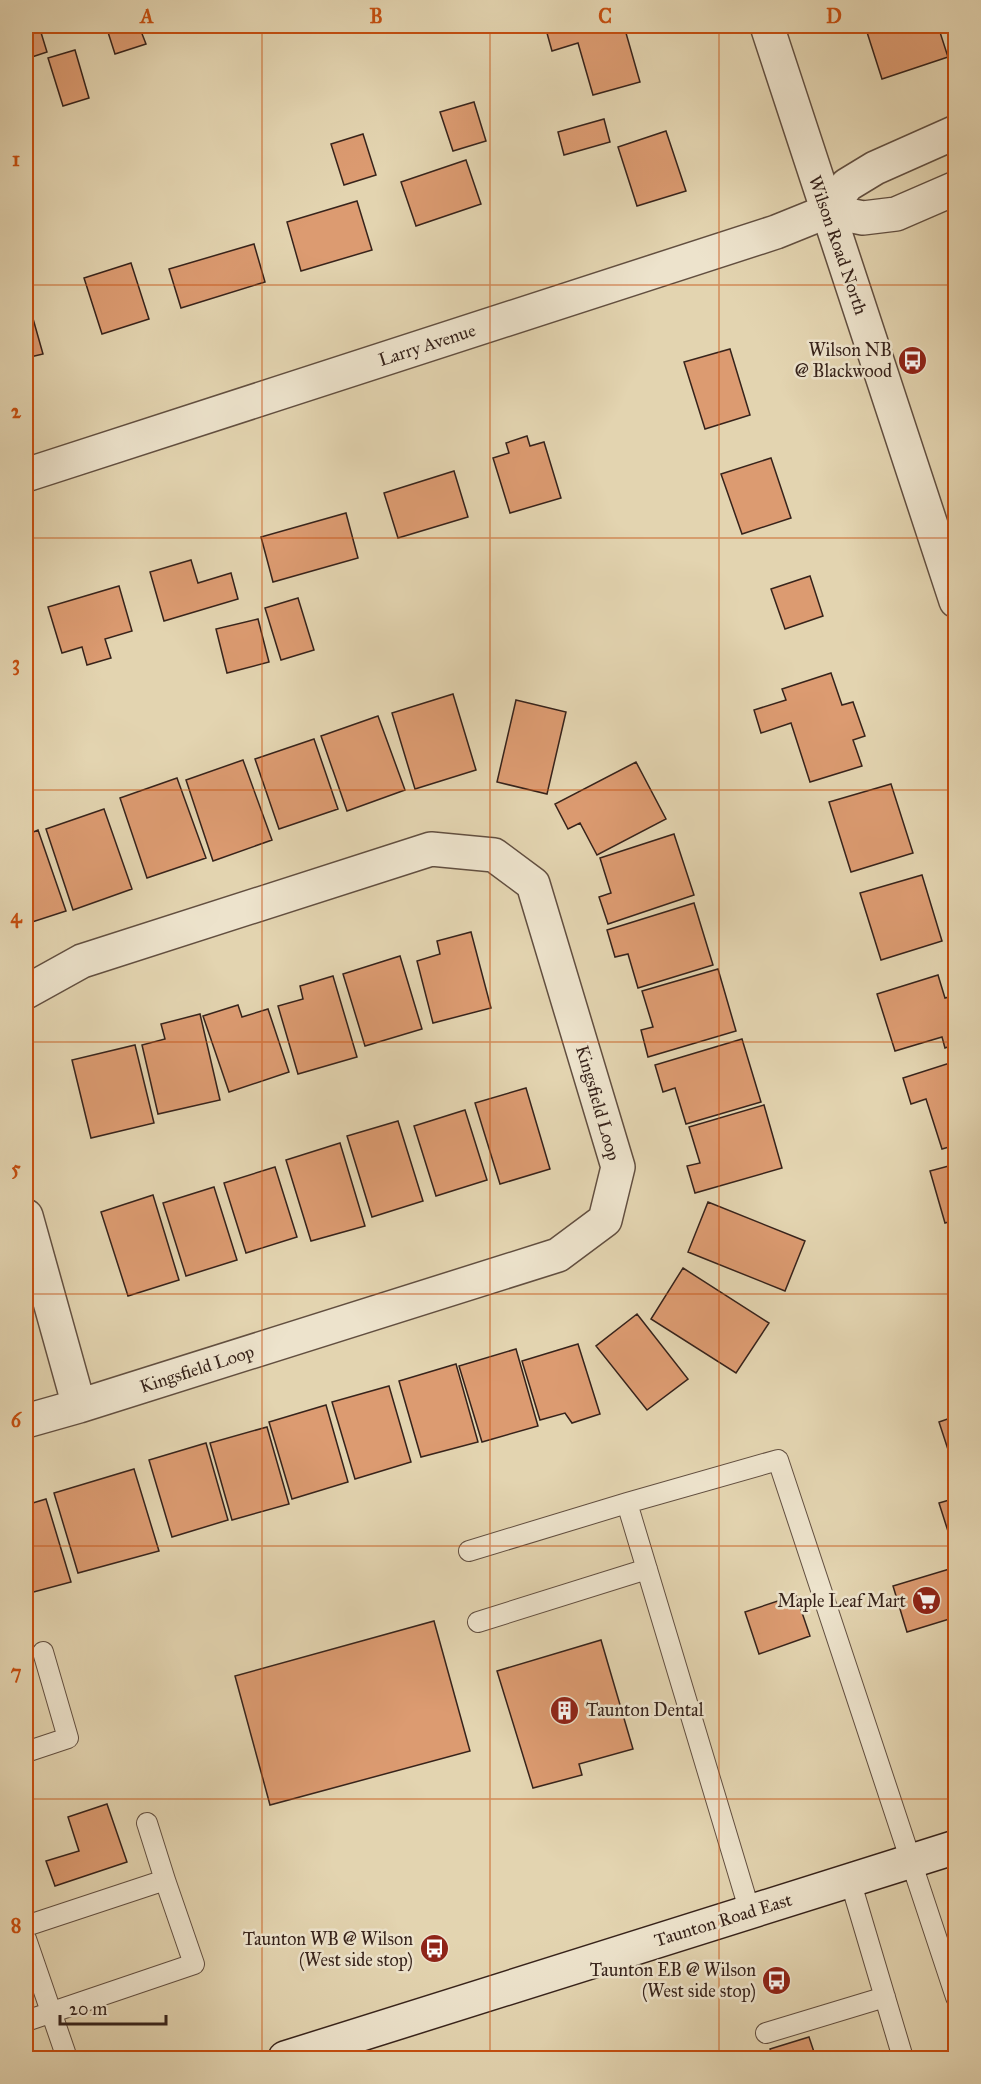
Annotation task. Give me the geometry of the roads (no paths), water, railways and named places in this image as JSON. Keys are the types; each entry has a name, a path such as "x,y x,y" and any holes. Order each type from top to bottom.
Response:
{"street":[{"name":"Wilson Road North","path":"767,26 956,601"},
{"path":"956,132 875,168 847,185 828,211 863,218 896,213 956,188"},
{"name":"Larry Avenue","path":"26,475 776,232 828,211"},
{"name":"Kingsfield Loop","path":"26,992 82,961 431,849 494,855 533,884 618,1167 605,1220 558,1255 26,1421"},
{"path":"26,1216 79,1406"},
{"name":"Taunton Road East","path":"285,2058 956,1846"}],"lane":[{"path":"469,1551 778,1460 910,1861 949,1956 956,1996"},
{"path":"627,1503 750,1912"},
{"path":"478,1622 647,1569"},
{"path":"26,1752 68,1738 43,1652"},
{"path":"26,2020 194,1964 147,1823"},
{"path":"26,1926 165,1880"},
{"path":"850,1880 903,2058"},
{"path":"26,1939 67,2058"},
{"path":"766,2033 885,1997"}],"place":[{"name":"Wilson NB @ Blackwood","path":"913,360"},
{"name":"Maple Leaf Mart","path":"927,1601"},
{"name":"Taunton Dental","path":"565,1710"},
{"name":"Taunton WB @ Wilson (West side stop)","path":"434,1949"},
{"name":"Taunton EB @ Wilson (West side stop)","path":"777,1980"}]}
